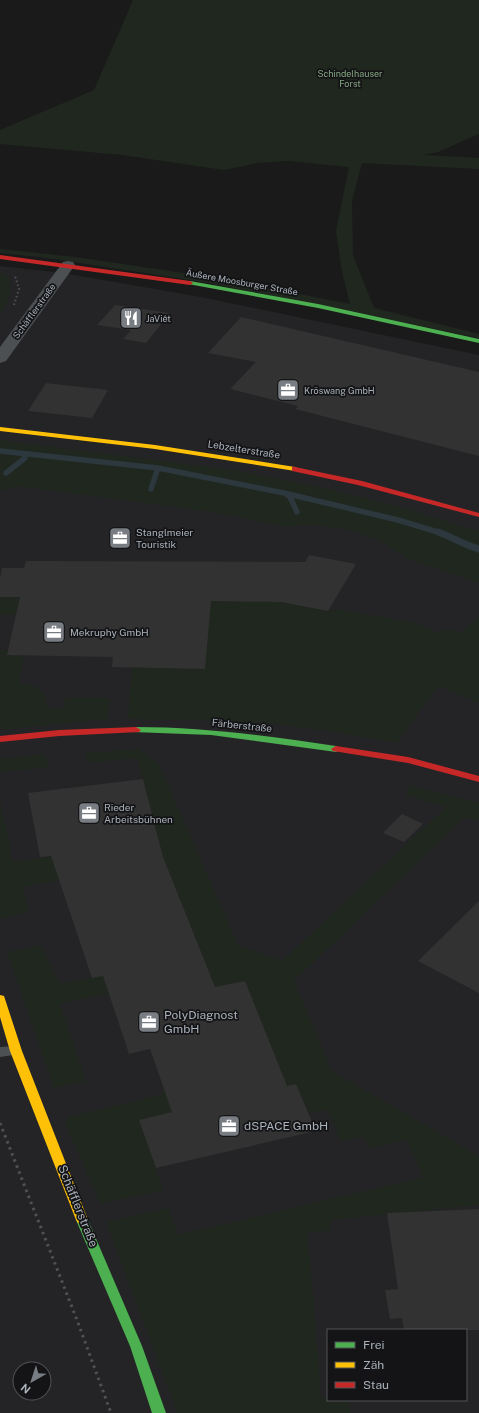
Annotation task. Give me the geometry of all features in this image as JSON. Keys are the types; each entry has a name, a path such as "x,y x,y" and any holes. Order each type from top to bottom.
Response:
{"street":[{"name":"Äußere Moosburger Straße","path":"0,257 68,265 232,290 318,306 479,341"},
{"name":"Schäfflerstraße","path":"0,358 68,265"},
{"name":"Lebzelterstraße","path":"0,429 156,447 270,464 329,475 479,515"},
{"name":"Färberstraße","path":"0,739 59,733 119,730 161,729 208,732 277,740 408,760 479,779"},
{"name":"Schäfflerstraße","path":"0,999 16,1051 82,1219 136,1346 158,1413"}],"lane":[{"path":"0,1052 16,1051"}],"path":[{"path":"10,273 15,276 20,289 19,294 10,310"},
{"path":"0,1122 77,1320 111,1413"}],"shaded area":[{"path":"0,266 63,273 201,297 479,355 479,1413 0,1413"}],"green space":[{"name":"Schindelhauser Forst","path":"133,0 479,0 479,134 438,152 423,155 479,158 479,169 362,163 352,201 353,255 374,308 479,334 479,338 209,283 47,258 0,253 0,249 75,257 218,278 350,304 342,272 336,231 349,167 288,161 258,163 224,170 122,155 0,144 0,130 94,90"},
{"path":"0,272 10,277 10,288 9,297 0,315"},
{"path":"0,440 234,470 330,489 390,504 479,531 479,583 408,559 379,540 349,530 316,525 282,526 213,512 24,487 13,487 0,492"},
{"path":"0,597 281,602 328,611 342,610 417,623 438,633 444,629 461,632 479,617 479,654 476,656 479,657 479,703 438,686 397,743 328,731 258,722 131,719 128,716 132,667 205,669 18,609 16,615 0,615"},
{"path":"0,650 8,650 7,655 24,655 19,683 31,685 39,689 44,696 47,708 63,709 65,698 110,698 108,719 0,730"},
{"path":"139,749 159,764 238,945 282,961 446,807 405,795 411,785 479,803 479,821 464,818 294,981 332,1071 479,1156 479,1205 330,1220 331,1231 307,1232 321,1398 327,1397 327,1401 349,1401 350,1413 177,1413 106,1222 169,1208 178,1235 423,1177 406,1140 369,1148 363,1136 341,1142 327,1110 309,1114 296,1084 139,1120 163,1190 100,1204 65,1123 67,1117 163,1094 163,1088 277,1064 114,1007 109,993 60,1004 86,1081 54,1088 7,952 41,945 59,984 203,956 164,861 22,887 29,911 0,919 0,800 13,862 159,842 137,758 87,763 85,753"},
{"path":"44,754 49,767 0,772 0,759"}],"building":[{"path":"115,305 170,313 146,343 123,339 131,330 97,325"},
{"path":"241,317 479,372 479,456 295,409 298,406 230,389 256,362 208,353"},
{"path":"46,383 108,390 92,418 28,411"},
{"path":"309,555 356,564 328,611 281,602 211,601 205,669 112,667 113,657 7,655 20,597 0,597 0,578 2,568 24,568 26,561 305,562"},
{"path":"143,779 163,857 215,987 245,981 287,1086 296,1084 316,1131 156,1168 139,1120 172,1112 150,1049 129,1054 103,976 92,978 51,856 40,857 28,793"},
{"path":"402,814 423,824 404,842 383,833"},
{"path":"479,901 479,993 418,961"},
{"path":"479,1209 479,1330 404,1329 402,1318 390,1319 385,1290 398,1289 387,1213"}],"waterway":[{"path":"0,451 158,468"},
{"path":"6,473 25,458 24,455"},
{"path":"151,489 158,468"},
{"path":"158,468 284,493 398,520 439,532"},
{"path":"286,494 290,497 297,512"},
{"path":"439,532 479,549"}],"traffic: fast":[{"path":"190,283 318,306 479,341"},
{"path":"136,730 211,732 336,749"},
{"path":"82,1220 136,1346 159,1413"}],"traffic: slow":[{"path":"0,429 155,447 295,469"},
{"path":"0,999 16,1051 82,1220"}],"traffic: jam":[{"path":"0,257 190,283"},
{"path":"295,469 359,483 479,515"},
{"path":"0,739 59,733 136,730"},
{"path":"336,749 408,760 479,779"}],"place":[{"name":"JaViêt","path":"131,318"},
{"name":"Kröswang GmbH","path":"288,390"},
{"name":"Stanglmeier Touristik","path":"120,538"},
{"name":"Mekruphy GmbH","path":"54,632"},
{"name":"Rieder Arbeitsbühnen","path":"89,813"},
{"name":"PolyDiagnost GmbH","path":"149,1022"},
{"name":"dSPACE GmbH","path":"229,1126"}]}
